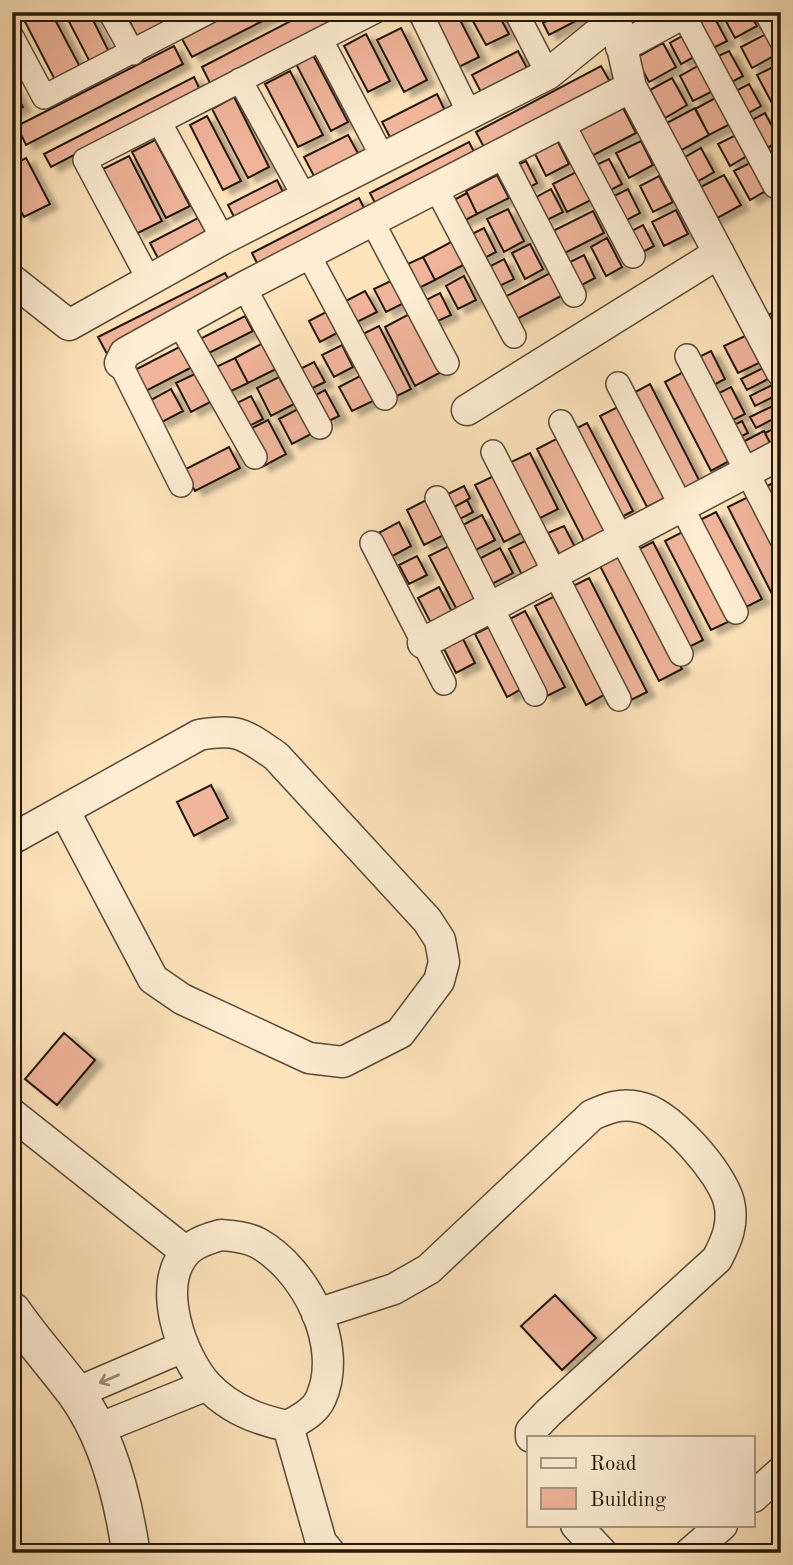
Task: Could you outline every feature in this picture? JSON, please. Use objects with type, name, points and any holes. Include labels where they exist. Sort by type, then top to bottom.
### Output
[{"type":"street","points":[[110,12],[133,53]]},
{"type":"street","points":[[12,37],[44,97],[208,12]]},
{"type":"street","points":[[149,280],[85,160],[374,12]]},
{"type":"street","points":[[420,12],[470,115]]},
{"type":"street","points":[[516,12],[548,74]]},
{"type":"street","points":[[766,12],[781,40]]},
{"type":"street","points":[[12,280],[69,325],[223,239],[548,74],[618,26],[684,13],[775,186]]},
{"type":"street","points":[[618,26],[631,87],[778,357]]},
{"type":"street","points":[[321,40],[382,156]]},
{"type":"street","points":[[240,80],[305,198]]},
{"type":"street","points":[[181,485],[120,363],[125,353],[244,287],[631,87]]},
{"type":"street","points":[[160,122],[223,239]]},
{"type":"street","points":[[562,122],[633,256]]},
{"type":"street","points":[[502,154],[574,295]]},
{"type":"street","points":[[436,188],[514,336]]},
{"type":"street","points":[[372,221],[447,363]]},
{"type":"street","points":[[467,410],[719,253]]},
{"type":"street","points":[[308,254],[385,398]]},
{"type":"street","points":[[244,287],[320,427]]},
{"type":"street","points":[[180,323],[255,457]]},
{"type":"street","points":[[687,356],[781,538]]},
{"type":"street","points":[[618,384],[736,612]]},
{"type":"street","points":[[561,422],[681,654]]},
{"type":"street","points":[[493,452],[619,699]]},
{"type":"street","points":[[423,643],[781,454]]},
{"type":"street","points":[[437,498],[535,694]]},
{"type":"street","points":[[372,543],[444,683]]},
{"type":"street","points":[[12,839],[65,812],[199,735],[227,730],[248,737],[276,756],[427,920],[440,940],[444,962],[439,981],[400,1034],[343,1062],[309,1058],[182,999],[153,979],[65,812]]},
{"type":"street","points":[[317,1314],[394,1289],[429,1269],[592,1115],[614,1105],[641,1107],[668,1121],[722,1180],[730,1204],[729,1234],[717,1259],[548,1413],[531,1431],[531,1436]]},
{"type":"street","points":[[12,1114],[187,1252]]},
{"type":"street","points":[[221,1235],[255,1241],[270,1251],[297,1280],[317,1314],[325,1335],[327,1356],[320,1400],[307,1415],[288,1426],[260,1420],[241,1412],[207,1385],[183,1347],[175,1323],[175,1277],[187,1252],[205,1240],[221,1235]]},
{"type":"street","points":[[12,1311],[26,1343],[76,1393],[98,1429],[125,1513],[131,1553]]},
{"type":"street","points":[[76,1393],[183,1347]]},
{"type":"street","points":[[98,1429],[207,1385]]},
{"type":"street","points":[[288,1426],[321,1542],[330,1553]]},
{"type":"street","points":[[754,1496],[781,1472]]},
{"type":"street","points":[[577,1526],[602,1553]]},
{"type":"street","points":[[690,1553],[721,1526]]},
{"type":"building","points":[[20,12],[51,12],[80,67],[55,80]]},
{"type":"building","points":[[64,12],[89,12],[110,54],[91,64]]},
{"type":"building","points":[[125,12],[158,12],[164,25],[138,38]]},
{"type":"building","points":[[158,12],[188,12],[165,25]]},
{"type":"building","points":[[233,12],[280,12],[192,57],[182,39]]},
{"type":"building","points":[[308,12],[353,12],[212,87],[202,67]]},
{"type":"building","points":[[430,12],[456,12],[479,57],[459,67]]},
{"type":"building","points":[[468,12],[497,12],[509,34],[486,45]]},
{"type":"building","points":[[563,12],[593,12],[549,35],[543,23]]},
{"type":"building","points":[[749,12],[757,26],[735,38],[722,14]]},
{"type":"building","points":[[712,13],[727,41],[709,50],[693,23]]},
{"type":"building","points":[[401,28],[427,80],[404,92],[377,40]]},
{"type":"building","points":[[366,34],[390,81],[368,92],[344,46]]},
{"type":"building","points":[[686,34],[697,55],[681,64],[670,43]]},
{"type":"building","points":[[766,34],[777,54],[752,68],[741,47]]},
{"type":"building","points":[[663,43],[676,67],[649,82],[636,58]]},
{"type":"building","points":[[174,46],[183,64],[26,145],[17,126]]},
{"type":"building","points":[[518,51],[528,70],[482,94],[472,75]]},
{"type":"building","points":[[729,51],[743,76],[728,84],[714,58]]},
{"type":"building","points":[[313,55],[348,122],[331,131],[296,64]]},
{"type":"building","points":[[705,62],[719,88],[693,101],[680,76]]},
{"type":"building","points":[[777,65],[781,71],[781,100],[773,105],[757,75]]},
{"type":"building","points":[[601,66],[614,89],[488,155],[476,132]]},
{"type":"building","points":[[290,71],[323,135],[298,147],[265,84]]},
{"type":"building","points":[[194,77],[200,90],[51,167],[44,154]]},
{"type":"building","points":[[672,78],[687,105],[665,118],[650,90]]},
{"type":"building","points":[[749,84],[761,106],[743,116],[730,94]]},
{"type":"building","points":[[12,86],[23,107],[12,113]]},
{"type":"building","points":[[437,94],[446,113],[392,141],[382,122]]},
{"type":"building","points":[[719,96],[734,122],[709,135],[695,109]]},
{"type":"building","points":[[234,97],[269,167],[248,178],[212,109]]},
{"type":"building","points":[[623,108],[636,133],[582,161],[569,136]]},
{"type":"building","points":[[695,108],[709,135],[680,151],[665,124]]},
{"type":"building","points":[[765,113],[780,141],[763,150],[748,122]]},
{"type":"building","points":[[207,116],[241,181],[223,190],[190,125]]},
{"type":"building","points":[[738,134],[750,154],[730,166],[718,144]]},
{"type":"building","points":[[348,135],[360,157],[316,180],[304,157]]},
{"type":"building","points":[[556,138],[569,164],[546,176],[533,150]]},
{"type":"building","points":[[155,140],[190,206],[166,218],[132,152]]},
{"type":"building","points":[[641,141],[653,165],[629,178],[616,153]]},
{"type":"building","points":[[781,141],[781,182],[763,150]]},
{"type":"building","points":[[469,142],[480,164],[381,215],[370,193]]},
{"type":"building","points":[[701,148],[714,172],[693,184],[680,160]]},
{"type":"building","points":[[129,156],[162,221],[136,234],[103,169]]},
{"type":"building","points":[[26,158],[50,204],[24,217],[12,195],[12,165]]},
{"type":"building","points":[[609,159],[622,184],[605,193],[592,167]]},
{"type":"building","points":[[526,161],[537,183],[519,193],[507,170]]},
{"type":"building","points":[[754,161],[769,189],[750,200],[734,171]]},
{"type":"building","points":[[576,172],[591,200],[567,212],[553,184]]},
{"type":"building","points":[[497,175],[509,198],[477,214],[466,191]]},
{"type":"building","points":[[724,175],[741,205],[712,221],[695,190]]},
{"type":"building","points":[[659,176],[673,202],[653,212],[640,186]]},
{"type":"building","points":[[277,180],[286,198],[237,223],[228,205]]},
{"type":"building","points":[[551,189],[563,212],[545,221],[533,199]]},
{"type":"building","points":[[628,189],[640,213],[619,224],[606,200]]},
{"type":"building","points":[[467,193],[477,214],[450,228],[439,208]]},
{"type":"building","points":[[359,198],[370,220],[263,275],[252,253]]},
{"type":"building","points":[[508,209],[524,241],[504,252],[487,219]]},
{"type":"building","points":[[676,210],[688,234],[664,246],[652,222]]},
{"type":"building","points":[[593,211],[604,233],[561,255],[549,233]]},
{"type":"building","points":[[198,218],[210,239],[161,264],[150,243]]},
{"type":"building","points":[[643,225],[654,246],[639,254],[628,233]]},
{"type":"building","points":[[484,228],[496,252],[477,262],[464,238]]},
{"type":"building","points":[[607,238],[622,267],[606,276],[591,247]]},
{"type":"building","points":[[453,241],[465,264],[435,280],[423,257]]},
{"type":"building","points":[[530,244],[543,269],[525,279],[512,253]]},
{"type":"building","points":[[584,255],[595,278],[576,288],[564,265]]},
{"type":"building","points":[[423,257],[435,280],[411,292],[399,268]]},
{"type":"building","points":[[504,259],[514,279],[493,289],[483,270]]},
{"type":"building","points":[[552,272],[563,295],[513,321],[501,299]]},
{"type":"building","points":[[225,273],[234,289],[107,354],[98,337]]},
{"type":"building","points":[[464,276],[476,300],[458,309],[446,286]]},
{"type":"building","points":[[397,278],[408,301],[386,312],[374,289]]},
{"type":"building","points":[[365,291],[377,312],[353,324],[342,303]]},
{"type":"building","points":[[440,293],[451,315],[431,324],[420,303]]},
{"type":"building","points":[[781,309],[781,339],[768,315]]},
{"type":"building","points":[[326,312],[337,333],[320,342],[309,321]]},
{"type":"building","points":[[413,312],[443,371],[415,386],[385,327]]},
{"type":"building","points":[[245,316],[253,331],[205,355],[198,340]]},
{"type":"building","points":[[379,326],[411,389],[391,399],[359,336]]},
{"type":"building","points":[[747,335],[761,362],[738,373],[724,346]]},
{"type":"building","points":[[187,343],[198,364],[142,393],[131,372]]},
{"type":"building","points":[[263,343],[276,369],[248,383],[235,358]]},
{"type":"building","points":[[342,345],[353,367],[334,377],[322,355]]},
{"type":"building","points":[[711,351],[725,379],[708,388],[693,360]]},
{"type":"building","points":[[235,358],[248,383],[227,393],[214,368]]},
{"type":"building","points":[[314,362],[325,382],[302,393],[292,373]]},
{"type":"building","points":[[763,368],[768,379],[747,390],[741,379]]},
{"type":"building","points":[[201,371],[216,399],[191,412],[176,383]]},
{"type":"building","points":[[685,371],[731,460],[711,471],[665,382]]},
{"type":"building","points":[[362,375],[375,400],[352,411],[339,387]]},
{"type":"building","points":[[279,377],[294,404],[271,416],[257,388]]},
{"type":"building","points":[[776,383],[781,393],[755,406],[750,396]]},
{"type":"building","points":[[650,384],[699,480],[676,493],[626,397]]},
{"type":"building","points":[[731,387],[745,414],[729,422],[715,395]]},
{"type":"building","points":[[171,389],[183,411],[160,423],[149,401]]},
{"type":"building","points":[[325,390],[339,416],[327,422],[314,396]]},
{"type":"building","points":[[251,396],[263,419],[241,430],[229,407]]},
{"type":"building","points":[[781,402],[781,415],[756,428],[750,417]]},
{"type":"building","points":[[620,406],[667,497],[647,507],[600,416]]},
{"type":"building","points":[[300,408],[313,433],[292,444],[279,419]]},
{"type":"building","points":[[268,420],[286,454],[262,467],[244,432]]},
{"type":"building","points":[[742,421],[748,433],[734,440],[728,428]]},
{"type":"building","points":[[587,423],[633,511],[614,521],[569,432]]},
{"type":"building","points":[[781,425],[781,443],[772,447],[765,433]]},
{"type":"building","points":[[764,431],[772,447],[748,460],[739,444]]},
{"type":"building","points":[[562,436],[610,530],[585,543],[537,449]]},
{"type":"building","points":[[229,447],[240,468],[195,491],[184,470]]},
{"type":"building","points":[[530,453],[558,509],[534,521],[505,465]]},
{"type":"building","points":[[500,473],[529,529],[504,542],[475,485]]},
{"type":"building","points":[[781,479],[781,532],[759,490]]},
{"type":"building","points":[[464,486],[470,498],[454,507],[448,494]]},
{"type":"building","points":[[750,496],[781,555],[781,597],[775,600],[728,507]]},
{"type":"building","points":[[430,498],[448,533],[424,545],[407,510]]},
{"type":"building","points":[[467,500],[473,512],[460,519],[454,507]]},
{"type":"building","points":[[716,512],[762,599],[742,609],[696,522]]},
{"type":"building","points":[[482,515],[495,540],[472,552],[459,527]]},
{"type":"building","points":[[399,522],[411,546],[385,560],[373,536]]},
{"type":"building","points":[[564,526],[576,549],[561,557],[548,533]]},
{"type":"building","points":[[688,529],[734,619],[711,630],[665,541]]},
{"type":"building","points":[[533,537],[549,569],[525,581],[509,549]]},
{"type":"building","points":[[653,542],[703,640],[681,651],[631,553]]},
{"type":"building","points":[[453,544],[480,598],[457,610],[429,556]]},
{"type":"building","points":[[500,548],[513,573],[488,586],[475,561]]},
{"type":"building","points":[[623,553],[682,669],[659,681],[599,564]]},
{"type":"building","points":[[417,556],[427,575],[409,584],[399,565]]},
{"type":"building","points":[[589,578],[647,692],[627,702],[569,588]]},
{"type":"building","points":[[439,587],[453,614],[432,625],[418,598]]},
{"type":"building","points":[[557,595],[607,693],[586,705],[535,606]]},
{"type":"building","points":[[525,611],[565,687],[545,697],[506,621]]},
{"type":"building","points":[[491,626],[523,688],[507,697],[475,634]]},
{"type":"building","points":[[461,635],[475,663],[456,673],[442,645]]},
{"type":"building","points":[[211,785],[228,818],[194,836],[177,802]]},
{"type":"building","points":[[64,1033],[95,1060],[57,1105],[25,1079]]},
{"type":"building","points":[[555,1295],[596,1338],[562,1370],[521,1326]]}]
